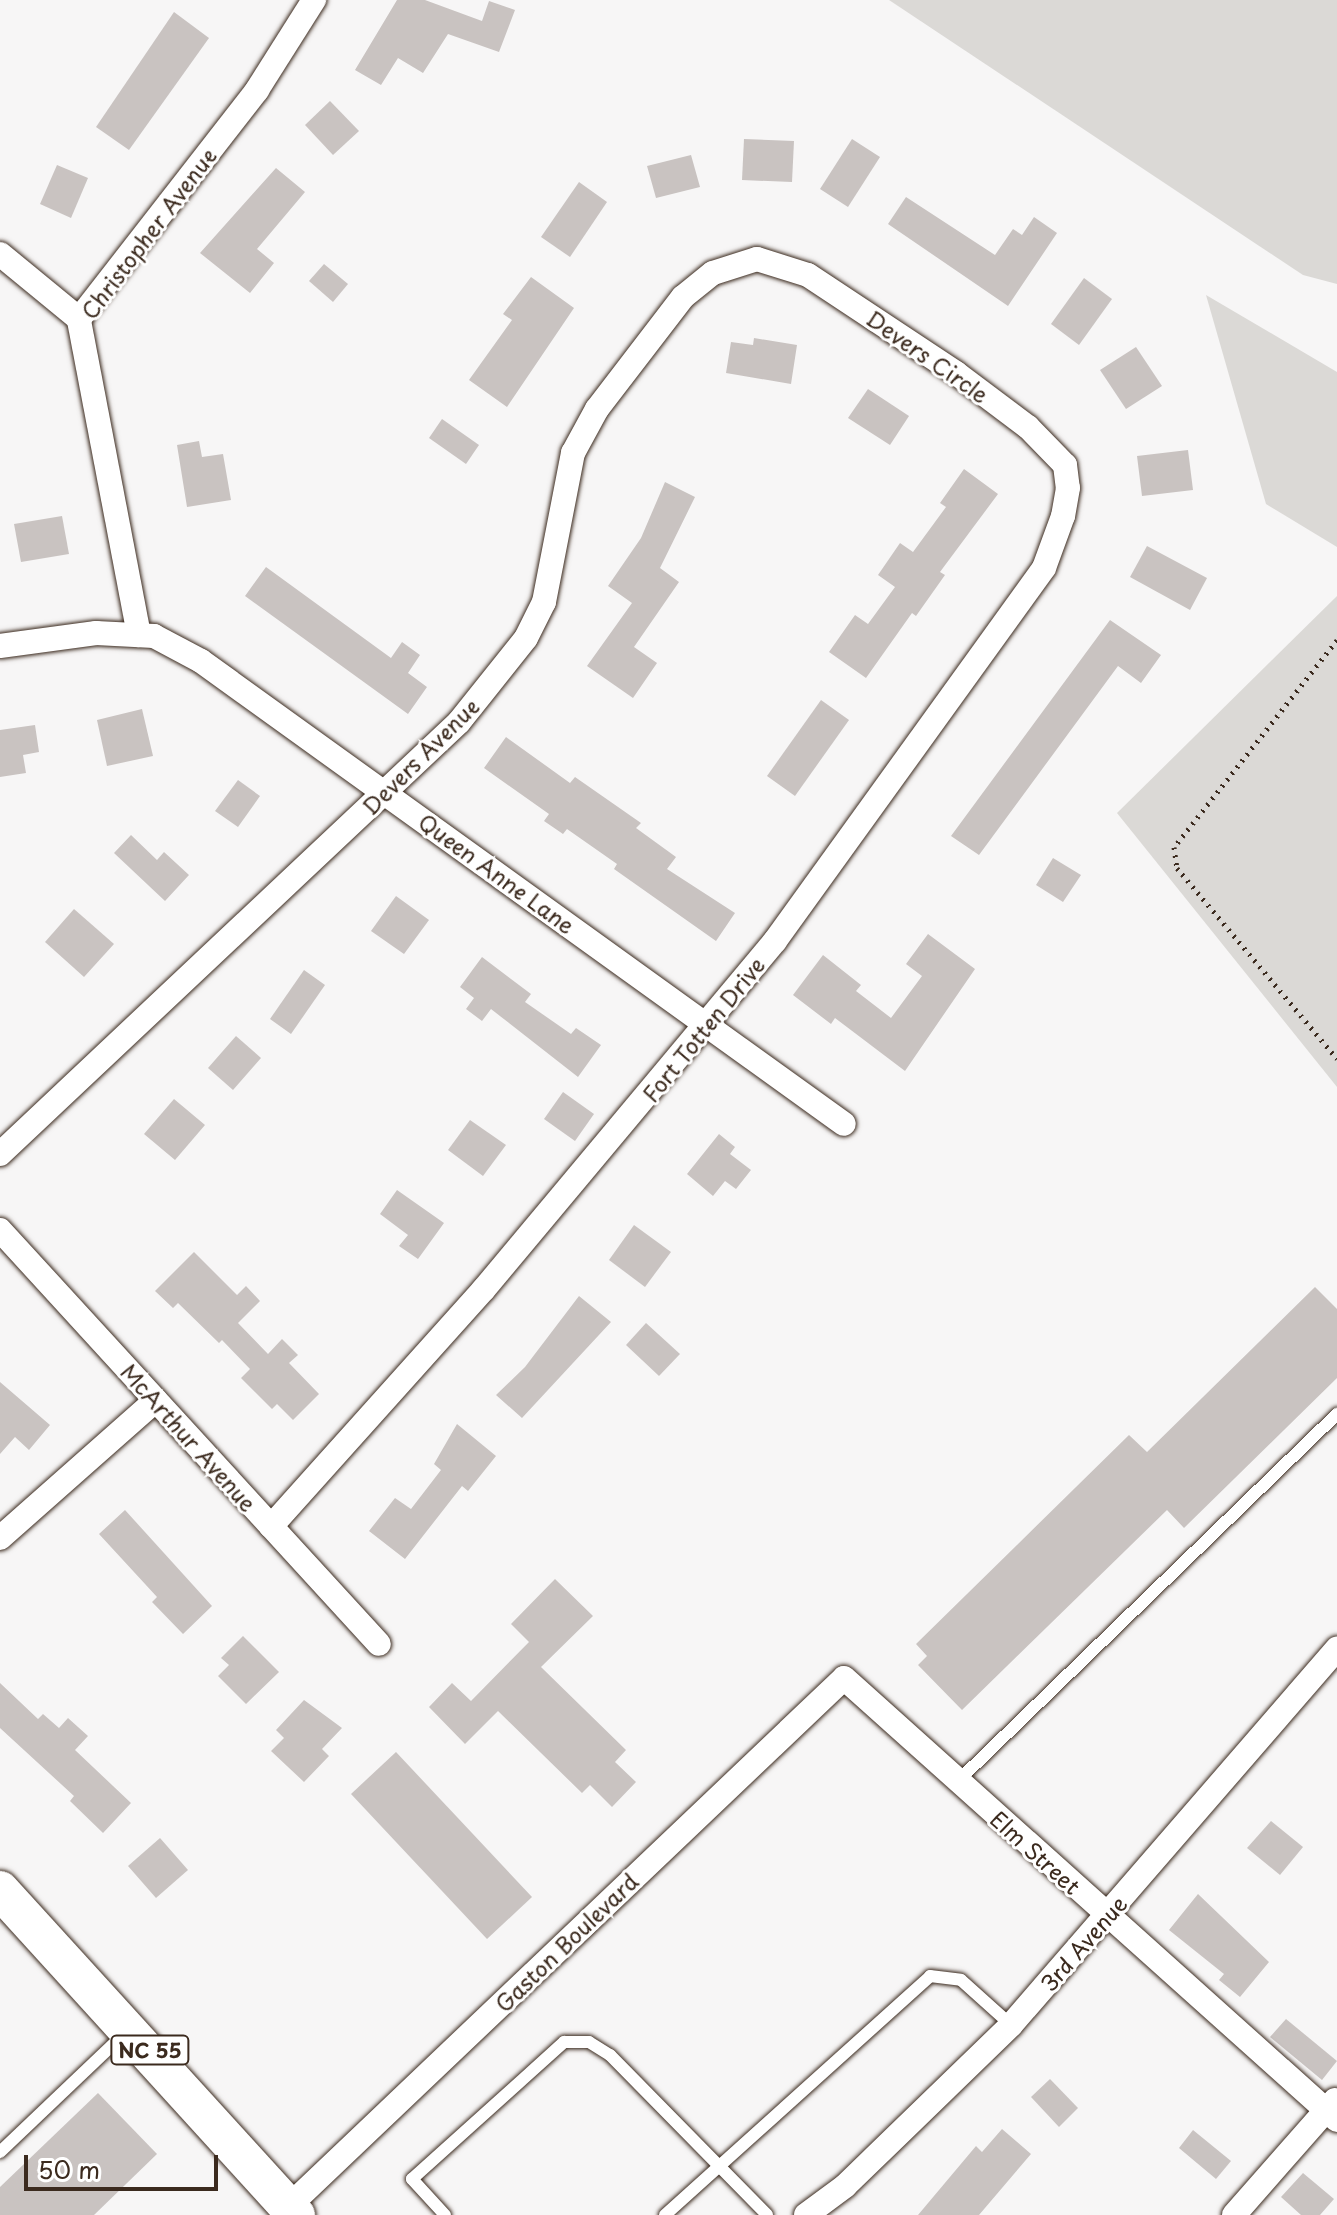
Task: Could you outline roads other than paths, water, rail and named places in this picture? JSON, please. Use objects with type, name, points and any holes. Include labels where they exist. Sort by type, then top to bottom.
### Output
[{"type":"main road","name":"NC 55","points":[[4,1901],[131,2028],[292,2211]]},
{"type":"street","name":"Christopher Avenue","points":[[139,635],[79,319],[257,90],[314,0]]},
{"type":"street","points":[[0,254],[79,319]]},
{"type":"street","name":"Devers Circle","points":[[757,259],[808,275],[956,373],[1053,452],[1065,465],[1068,488]]},
{"type":"street","name":"Devers Avenue","points":[[0,1154],[459,722],[526,638],[544,602],[573,453],[597,409],[683,297],[713,273],[757,259]]},
{"type":"street","name":"Fort Totten Drive","points":[[271,1526],[484,1289],[707,1028],[1036,579],[1063,516],[1068,488]]},
{"type":"street","name":"Queen Anne Lane","points":[[0,646],[96,633],[154,636],[201,661],[844,1124]]},
{"type":"street","name":"McArthur Avenue","points":[[0,1230],[379,1644]]},
{"type":"street","points":[[0,1538],[156,1400]]},
{"type":"street","name":"3rd Avenue","points":[[806,2215],[845,2186],[1011,2025],[1337,1648]]},
{"type":"street","name":"Elm Street","points":[[844,1678],[1106,1916],[1333,2109]]},
{"type":"street","name":"Gaston Boulevard","points":[[292,2211],[844,1678]]},
{"type":"street","points":[[1234,2215],[1333,2109]]},
{"type":"lane","points":[[958,1781],[1337,1414]]},
{"type":"lane","points":[[665,2215],[930,1976],[961,1980],[1011,2025]]},
{"type":"lane","points":[[0,2152],[131,2028]]},
{"type":"lane","points":[[445,2215],[412,2179],[564,2042],[589,2042],[610,2055],[767,2215]]}]
